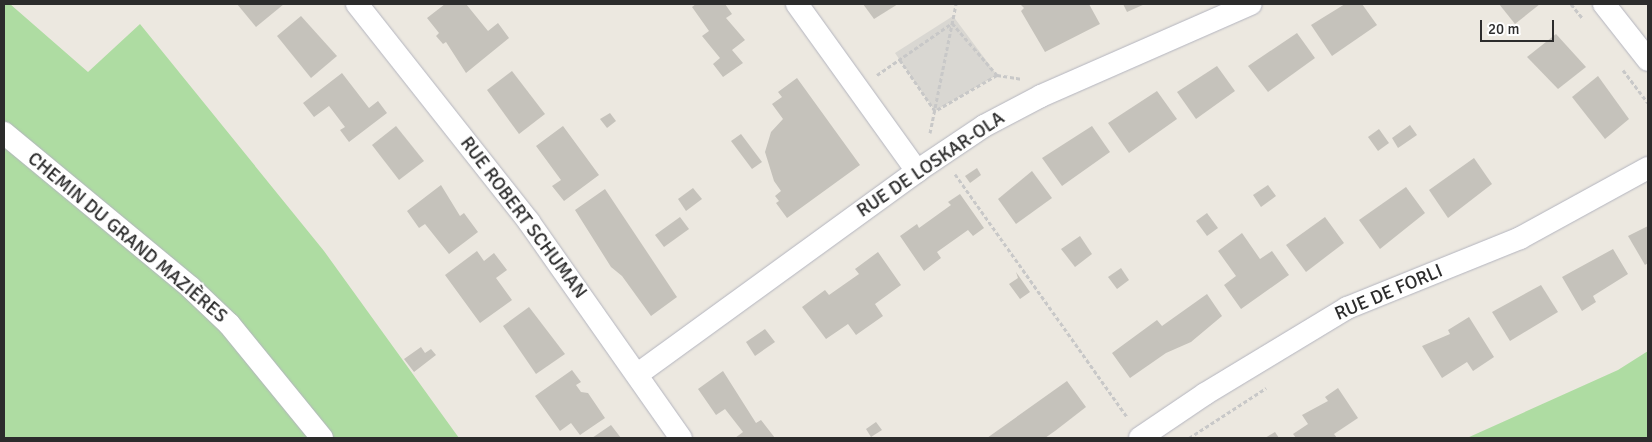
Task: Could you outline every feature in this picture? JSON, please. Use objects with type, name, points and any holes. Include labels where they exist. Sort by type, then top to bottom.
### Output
[{"type":"street","name":"RUE ROBERT SCHUMAN","points":[[358,4],[528,222],[638,374],[681,438]]},
{"type":"street","points":[[797,4],[917,171]]},
{"type":"street","name":"RUE DE LOSKAR-OLA","points":[[638,374],[917,171],[1011,111],[1251,4]]},
{"type":"street","points":[[1604,4],[1648,60]]},
{"type":"street","name":"CHEMIN DU GRAND MAZIÈRES","points":[[4,133],[190,287],[229,324],[322,438]]},
{"type":"street","name":"RUE DE FORLI","points":[[1141,438],[1205,394],[1347,308],[1520,238],[1648,168]]},
{"type":"path","points":[[956,4],[929,136],[1141,438]]},
{"type":"path","points":[[870,80],[952,23]]},
{"type":"path","points":[[935,111],[997,75],[952,23]]},
{"type":"path","points":[[900,60],[935,111]]},
{"type":"path","points":[[1189,438],[1272,384]]},
{"type":"green space","points":[[4,4],[10,4],[88,72],[140,24],[324,251],[459,438],[4,438]]},
{"type":"green space","points":[[1648,351],[1648,438],[1467,438],[1618,370]]},
{"type":"shaded area","points":[[953,16],[997,75],[935,111],[895,53]]},
{"type":"building","points":[[237,4],[284,4],[256,27]]},
{"type":"building","points":[[445,4],[466,4],[488,31],[498,23],[509,38],[466,73],[446,42],[443,44],[436,36],[439,33],[427,18]]},
{"type":"building","points":[[696,4],[725,4],[732,14],[726,18],[745,40],[732,50],[743,63],[723,77],[713,64],[720,58],[702,36],[709,31],[692,7]]},
{"type":"building","points":[[863,4],[898,4],[874,19]]},
{"type":"building","points":[[1020,4],[1089,4],[1100,24],[1045,52],[1021,11],[1024,8]]},
{"type":"building","points":[[1123,4],[1145,4],[1127,12]]},
{"type":"building","points":[[1345,4],[1362,4],[1377,25],[1332,56],[1311,25]]},
{"type":"building","points":[[1499,4],[1540,4],[1515,24]]},
{"type":"building","points":[[301,16],[337,56],[311,78],[277,36]]},
{"type":"building","points":[[1297,33],[1315,58],[1268,92],[1248,66]]},
{"type":"building","points":[[1556,34],[1586,67],[1558,89],[1527,57]]},
{"type":"building","points":[[1217,66],[1235,91],[1196,119],[1177,92]]},
{"type":"building","points":[[512,71],[545,114],[519,134],[487,90]]},
{"type":"building","points":[[342,73],[369,108],[378,101],[387,113],[349,142],[340,130],[345,127],[329,106],[314,117],[303,103]]},
{"type":"building","points":[[1598,76],[1629,119],[1605,139],[1572,97]]},
{"type":"building","points":[[797,78],[860,165],[787,218],[776,203],[779,201],[775,196],[781,191],[774,181],[765,152],[771,132],[783,119],[772,104],[782,97],[778,92]]},
{"type":"building","points":[[1157,91],[1177,119],[1129,153],[1108,123]]},
{"type":"building","points":[[610,113],[616,121],[607,128],[600,119]]},
{"type":"building","points":[[1410,125],[1417,135],[1398,148],[1392,138]]},
{"type":"building","points":[[396,126],[424,161],[399,180],[372,145]]},
{"type":"building","points":[[563,126],[599,175],[564,201],[552,186],[561,180],[536,146]]},
{"type":"building","points":[[1092,126],[1110,152],[1062,186],[1042,158]]},
{"type":"building","points":[[1379,129],[1389,143],[1378,151],[1368,137]]},
{"type":"building","points":[[741,134],[762,162],[752,169],[731,141]]},
{"type":"building","points":[[1474,158],[1492,184],[1448,218],[1429,190]]},
{"type":"building","points":[[977,168],[981,175],[970,183],[965,176]]},
{"type":"building","points":[[1032,171],[1052,198],[1016,224],[998,199]]},
{"type":"building","points":[[441,185],[460,216],[464,213],[478,232],[449,254],[425,224],[419,228],[407,211]]},
{"type":"building","points":[[1268,185],[1276,196],[1261,207],[1253,195]]},
{"type":"building","points":[[1406,187],[1425,213],[1380,249],[1359,220]]},
{"type":"building","points":[[693,188],[702,199],[686,211],[678,199]]},
{"type":"building","points":[[605,189],[677,297],[651,316],[622,276],[611,267],[575,210]]},
{"type":"building","points":[[960,194],[984,228],[973,236],[968,230],[937,252],[941,258],[924,271],[900,236],[917,224],[919,228],[951,205],[948,202]]},
{"type":"building","points":[[1207,213],[1218,228],[1207,236],[1196,221]]},
{"type":"building","points":[[680,217],[689,229],[664,247],[655,235]]},
{"type":"building","points":[[1325,217],[1344,243],[1306,272],[1286,245]]},
{"type":"building","points":[[1648,226],[1648,263],[1645,265],[1628,236]]},
{"type":"building","points":[[1242,233],[1260,259],[1272,251],[1289,275],[1241,309],[1224,285],[1236,276],[1218,251]]},
{"type":"building","points":[[1080,236],[1092,254],[1075,267],[1061,249]]},
{"type":"building","points":[[1613,249],[1628,274],[1593,296],[1596,302],[1582,311],[1562,277]]},
{"type":"building","points":[[477,251],[484,261],[494,253],[507,270],[496,278],[512,300],[480,323],[445,275]]},
{"type":"building","points":[[878,252],[901,285],[875,304],[883,316],[856,335],[848,324],[826,339],[802,307],[825,290],[829,295],[859,274],[855,269]]},
{"type":"building","points":[[1121,268],[1129,280],[1117,289],[1108,277]]},
{"type":"building","points":[[1016,272],[1030,292],[1020,299],[1009,284],[1018,278]]},
{"type":"building","points":[[1541,285],[1558,312],[1510,341],[1492,312]]},
{"type":"building","points":[[1207,294],[1222,316],[1191,342],[1166,353],[1130,378],[1112,353],[1157,320],[1162,326]]},
{"type":"building","points":[[529,307],[565,354],[536,374],[503,326]]},
{"type":"building","points":[[1469,317],[1494,357],[1473,371],[1467,362],[1442,378],[1422,346],[1450,334],[1448,330]]},
{"type":"building","points":[[765,329],[775,342],[755,356],[746,342]]},
{"type":"building","points":[[421,347],[425,353],[431,349],[436,355],[414,372],[404,359]]},
{"type":"building","points":[[572,370],[581,382],[576,385],[581,392],[588,393],[605,418],[580,435],[571,423],[560,431],[535,396]]},
{"type":"building","points":[[723,371],[756,423],[761,420],[775,438],[735,438],[743,432],[725,409],[716,415],[698,389]]},
{"type":"building","points":[[1067,381],[1086,407],[1055,431],[1045,438],[987,438]]},
{"type":"building","points":[[1338,388],[1358,418],[1334,434],[1337,438],[1296,438],[1293,434],[1308,424],[1302,415],[1328,401],[1325,397]]},
{"type":"building","points":[[876,422],[882,430],[871,437],[866,429]]},
{"type":"building","points":[[611,425],[621,438],[592,438]]},
{"type":"building","points":[[1275,432],[1279,438],[1265,438]]}]
